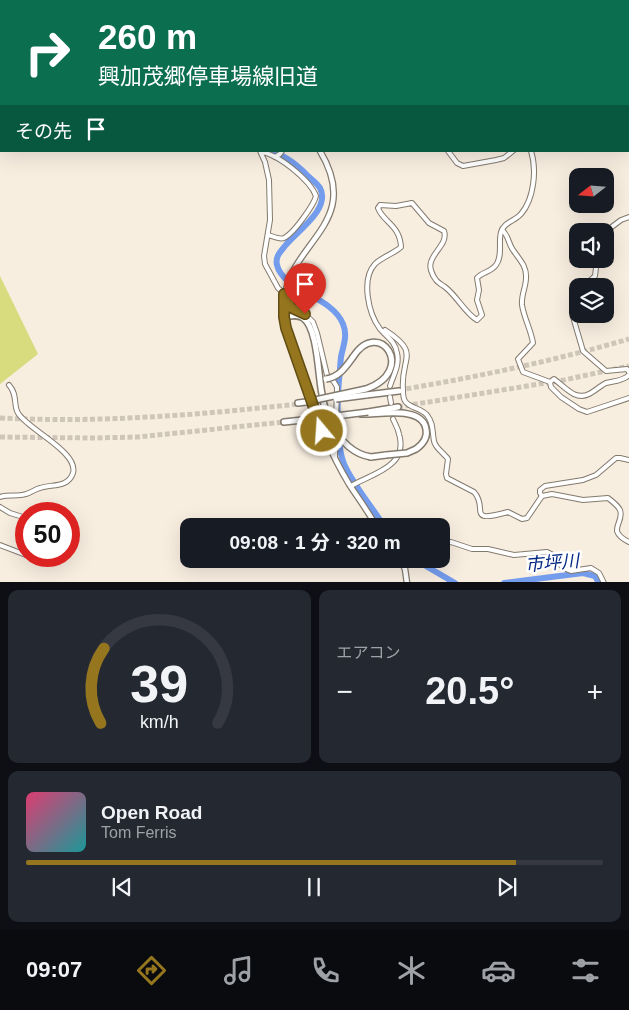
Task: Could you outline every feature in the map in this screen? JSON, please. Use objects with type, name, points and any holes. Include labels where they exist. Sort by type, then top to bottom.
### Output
[{"type":"highway","points":[[284,317],[299,316],[308,322],[314,342],[322,399],[330,422],[340,438],[351,449],[371,457],[407,453],[416,449],[424,442],[426,433],[425,425],[420,418],[407,414],[350,414],[312,419],[284,422]]},
{"type":"highway","points":[[319,378],[326,379],[340,374],[361,347],[371,342],[382,344],[392,354],[393,364],[388,375],[366,392]]},
{"type":"highway","points":[[298,404],[366,392],[399,390]]},
{"type":"highway","points":[[368,413],[398,407]]},
{"type":"main road","points":[[320,152],[332,177],[335,192],[333,205],[327,220],[290,277],[284,294],[284,317],[320,424],[335,457],[371,518]]},
{"type":"main road","points":[[404,568],[407,582]]},
{"type":"street","points":[[260,152],[275,157],[302,177],[310,185],[316,196],[297,226],[285,237],[282,239],[268,235]]},
{"type":"street","points":[[260,152],[269,178],[270,220],[264,256],[265,264],[278,288],[288,297],[290,307],[305,314],[313,322],[327,375],[336,384],[335,457]]},
{"type":"street","points":[[275,157],[281,152]]},
{"type":"street","points":[[449,152],[457,163],[463,166],[504,158],[512,152]]},
{"type":"street","points":[[390,386],[396,369],[398,355],[392,341],[379,326],[371,309],[366,286],[374,264],[398,249],[401,244],[393,224],[378,208],[380,205],[412,204],[429,223],[444,231],[444,240],[431,260],[432,275],[477,320],[482,315],[477,300],[479,290],[477,278],[480,274],[495,267],[498,262],[502,230],[505,225],[521,214],[529,198],[534,168],[531,152]]},
{"type":"street","points":[[614,225],[621,220],[629,218]]},
{"type":"street","points":[[502,230],[508,237],[512,249],[524,265],[526,272],[526,285],[522,293],[522,305],[533,342],[518,359],[521,369],[526,374],[550,382],[554,379],[572,394],[580,397],[589,394],[604,384],[626,378],[629,373],[626,370],[606,371],[583,351],[575,323]]},
{"type":"street","points":[[379,326],[405,347],[407,360],[402,382],[404,400],[407,404],[421,410],[429,418],[433,429],[434,443],[448,459],[447,478],[478,496],[481,514],[488,517],[508,512],[522,519],[528,518],[542,496],[552,494],[583,500],[608,498],[620,509],[621,514],[616,526],[618,533],[629,542]]},
{"type":"street","points":[[550,382],[551,387],[561,397],[587,412],[629,398]]},
{"type":"street","points":[[0,497],[28,494],[40,488],[65,483],[74,468],[53,441],[18,413],[15,395],[9,385]]},
{"type":"street","points":[[390,397],[390,404]]},
{"type":"street","points":[[352,486],[360,480],[386,469],[397,457],[400,449],[400,438],[393,419]]},
{"type":"street","points":[[542,496],[540,490],[545,486],[583,480],[596,475],[616,458],[629,460]]},
{"type":"street","points":[[0,507],[15,515]]},
{"type":"street","points":[[450,542],[472,549],[488,549],[514,554],[547,552],[553,555],[566,570],[591,568],[599,573],[604,582]]},
{"type":"street","points":[[0,545],[15,551]]},
{"type":"green space","points":[[0,276],[38,354],[0,384]]},
{"type":"waterway","points":[[272,152],[285,157],[320,188],[322,196],[317,212],[281,250],[277,257],[277,265],[281,274],[288,281],[329,307],[337,314],[343,324],[345,337],[341,357],[338,400],[340,448],[349,474],[379,518]]},
{"type":"waterway","points":[[429,568],[453,582]]},
{"type":"waterway","name":"市坪川","points":[[512,582],[583,573],[595,576],[598,582]]},
{"type":"tunnel","points":[[399,390],[515,368],[629,339]]},
{"type":"tunnel","points":[[398,407],[564,380],[629,366]]},
{"type":"tunnel","points":[[0,418],[112,419],[224,412],[298,404]]},
{"type":"tunnel","points":[[0,437],[138,437],[284,422]]},
{"type":"route","points":[[305,314],[290,307],[288,297],[284,294],[286,328],[304,374],[322,431]]}]
